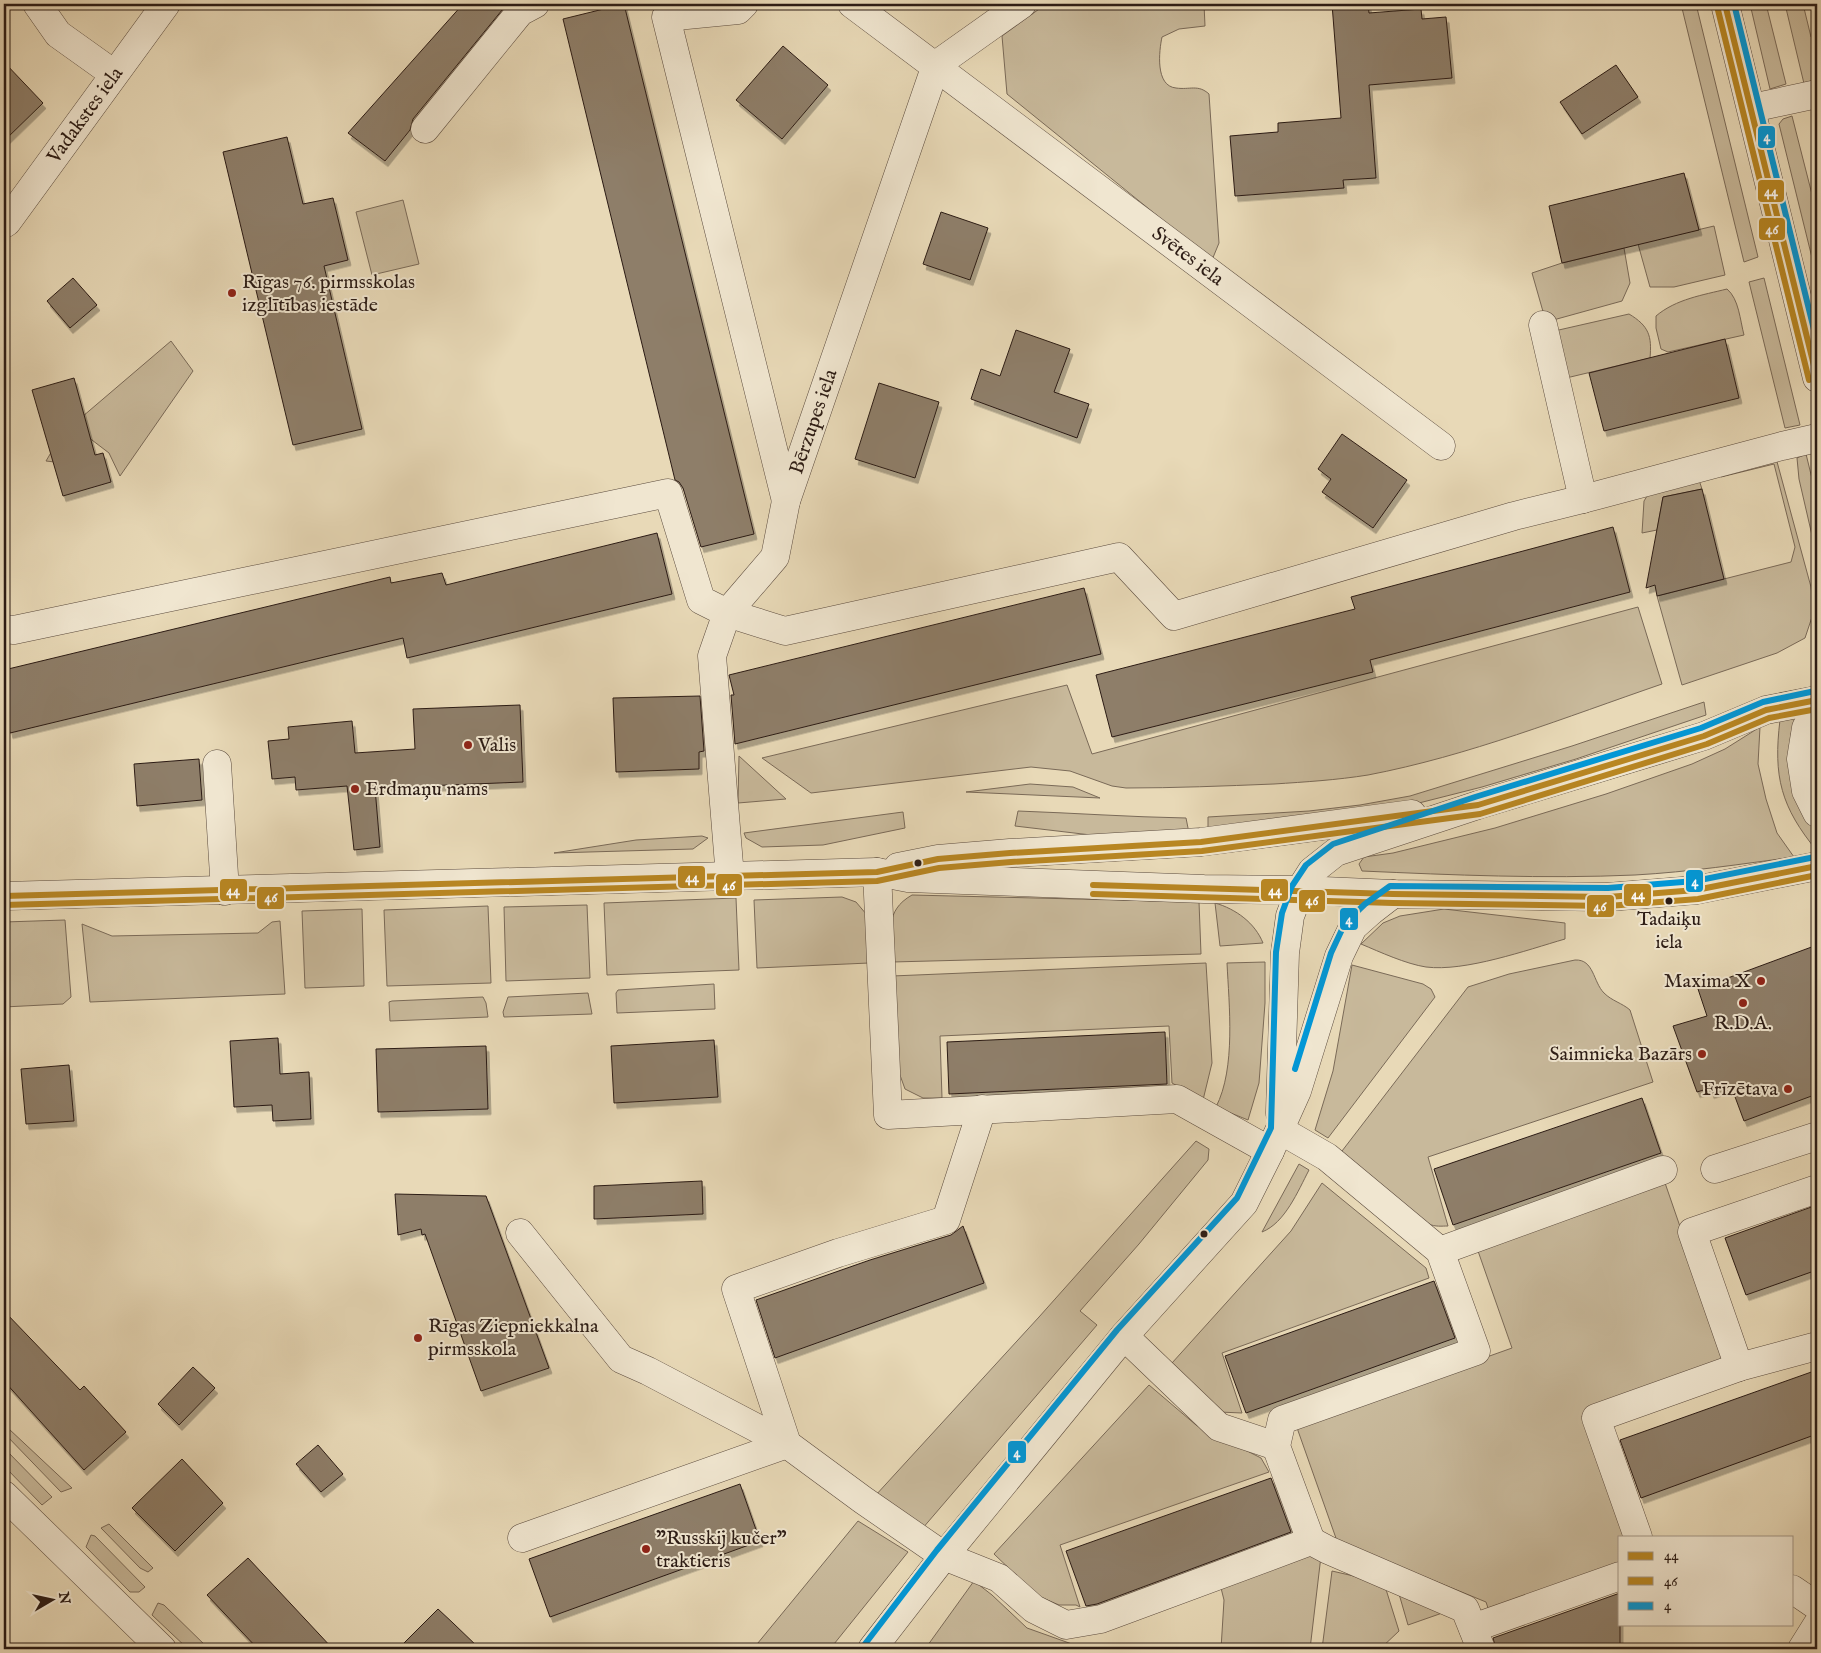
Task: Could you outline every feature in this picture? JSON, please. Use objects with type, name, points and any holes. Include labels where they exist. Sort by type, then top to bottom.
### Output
[{"type":"street","points":[[37,4],[58,34],[114,74]]},
{"type":"street","name":"Vadakstes iela","points":[[4,224],[166,4]]},
{"type":"street","points":[[425,129],[520,12],[535,4]]},
{"type":"street","points":[[744,4],[738,10],[659,10],[786,501]]},
{"type":"street","name":"Svētes iela","points":[[852,4],[1442,446]]},
{"type":"street","points":[[936,66],[1022,4]]},
{"type":"street","points":[[1725,4],[1817,378]]},
{"type":"street","name":"Bērzupes iela","points":[[730,876],[712,656],[727,613],[775,557],[786,501],[936,66]]},
{"type":"street","points":[[1752,108],[1817,94]]},
{"type":"street","points":[[1543,325],[1583,499]]},
{"type":"street","points":[[4,629],[14,630],[668,493],[701,600],[727,613],[785,631],[1119,557],[1174,616],[1514,516],[1817,438]]},
{"type":"street","points":[[1275,1140],[1285,953],[1290,916],[1300,890],[1312,870],[1336,852],[1478,805],[1704,736],[1766,710],[1817,700]]},
{"type":"street","points":[[1817,706],[1806,728],[1801,759],[1806,791],[1817,813]]},
{"type":"street","points":[[217,764],[225,891]]},
{"type":"street","points":[[877,872],[904,865],[992,854],[1201,842],[1478,805]]},
{"type":"street","points":[[4,896],[877,872],[908,878],[1204,889],[1608,897],[1696,890],[1817,866]]},
{"type":"street","points":[[877,872],[888,1115],[1178,1099],[1275,1140],[1327,1157],[1440,1251],[1476,1351],[1282,1420],[1276,1446],[1311,1541],[1465,1609],[1477,1638],[1618,1577]]},
{"type":"street","points":[[872,1649],[944,1556],[1124,1336],[1244,1203],[1297,1091],[1338,956],[1353,927],[1371,910],[1393,894]]},
{"type":"street","points":[[787,1444],[736,1289],[838,1253],[946,1220],[982,1109]]},
{"type":"street","points":[[1715,1169],[1817,1136]]},
{"type":"street","points":[[1440,1251],[1662,1170]]},
{"type":"street","points":[[1739,1367],[1692,1232],[1817,1189]]},
{"type":"street","points":[[520,1233],[621,1359],[648,1371],[787,1444],[944,1556],[999,1578],[1034,1609],[1066,1625],[1101,1619],[1311,1541]]},
{"type":"street","points":[[1124,1336],[1218,1427],[1276,1446]]},
{"type":"street","points":[[1638,1536],[1596,1418],[1739,1367],[1817,1346]]},
{"type":"street","points":[[522,1538],[787,1444]]},
{"type":"street","points":[[4,1495],[162,1649]]},
{"type":"street","points":[[1794,1590],[1817,1606]]},
{"type":"street","points":[[1802,1649],[1817,1625]]},
{"type":"shaded area","points":[[1046,4],[1204,4],[1205,26],[1179,29],[1162,37],[1160,67],[1162,75],[1169,86],[1197,88],[1209,94],[1219,243],[1212,260],[1007,94],[1002,36]]},
{"type":"shaded area","points":[[1681,4],[1696,4],[1758,257],[1744,262]]},
{"type":"shaded area","points":[[1750,4],[1766,4],[1786,84],[1770,89]]},
{"type":"shaded area","points":[[1785,4],[1803,4],[1811,37],[1817,36],[1817,89],[1806,92]]},
{"type":"shaded area","points":[[1792,116],[1817,214],[1817,278],[1779,124],[1783,119]]},
{"type":"shaded area","points":[[403,200],[419,264],[372,275],[356,212]]},
{"type":"shaded area","points":[[1714,226],[1725,275],[1674,287],[1650,287],[1638,244]]},
{"type":"shaded area","points":[[1624,248],[1630,283],[1622,301],[1546,322],[1532,273],[1562,263]]},
{"type":"shaded area","points":[[1764,278],[1800,425],[1785,428],[1749,282]]},
{"type":"shaded area","points":[[1727,289],[1737,304],[1744,335],[1668,352],[1661,349],[1656,328],[1656,316],[1672,305]]},
{"type":"shaded area","points":[[1629,314],[1636,318],[1648,332],[1650,338],[1650,358],[1562,379],[1550,332]]},
{"type":"shaded area","points":[[171,341],[193,371],[120,476],[109,453],[88,437],[63,463],[46,461],[62,434]]},
{"type":"shaded area","points":[[1806,454],[1817,499],[1817,557],[1799,479],[1797,458]]},
{"type":"shaded area","points":[[1776,458],[1811,587],[1814,611],[1805,638],[1777,653],[1682,685],[1657,596],[1791,562],[1795,547],[1774,464],[1721,477],[1721,473]]},
{"type":"shaded area","points":[[1699,480],[1702,489],[1663,497],[1657,530],[1642,533],[1644,501],[1649,493]]},
{"type":"shaded area","points":[[1638,607],[1662,684],[1480,747],[1368,775],[1333,780],[1274,784],[1126,788],[1112,786],[1070,771],[1031,767],[811,793],[762,758],[1067,685],[1092,754]]},
{"type":"shaded area","points":[[1704,702],[1706,715],[1576,759],[1482,787],[1411,805],[1208,828],[1208,817],[1309,811],[1360,805],[1410,796],[1572,746]]},
{"type":"shaded area","points":[[1795,717],[1791,735],[1804,815],[1817,832],[1817,851],[1795,820],[1782,790],[1779,775],[1778,740],[1780,720]]},
{"type":"shaded area","points":[[1760,727],[1758,764],[1766,799],[1777,833],[1794,857],[1675,872],[1567,877],[1362,871],[1359,864],[1364,857],[1393,853],[1495,828],[1606,794],[1692,764],[1725,749]]},
{"type":"shaded area","points":[[739,756],[786,799],[738,803]]},
{"type":"shaded area","points":[[1030,784],[1073,787],[1100,798],[966,792]]},
{"type":"shaded area","points":[[1018,811],[1186,818],[1189,833],[1091,835],[1015,826]]},
{"type":"shaded area","points":[[903,812],[905,828],[823,845],[762,847],[746,838],[744,833]]},
{"type":"shaded area","points":[[702,836],[708,838],[693,849],[554,853],[636,840]]},
{"type":"shaded area","points":[[912,895],[1199,902],[1201,954],[892,962],[891,924],[893,916],[903,901]]},
{"type":"shaded area","points":[[842,897],[856,902],[867,915],[869,963],[757,968],[754,900]]},
{"type":"shaded area","points":[[736,898],[739,970],[607,975],[604,903]]},
{"type":"shaded area","points":[[1215,903],[1237,913],[1250,923],[1263,943],[1220,946]]},
{"type":"shaded area","points":[[587,905],[590,978],[506,981],[504,907]]},
{"type":"shaded area","points":[[488,906],[491,983],[387,986],[384,910]]},
{"type":"shaded area","points":[[362,909],[364,986],[305,988],[302,911]]},
{"type":"shaded area","points":[[1444,909],[1565,923],[1565,939],[1496,959],[1442,968],[1410,963],[1361,944],[1383,923],[1400,916]]},
{"type":"shaded area","points":[[65,920],[71,997],[63,1004],[4,1007],[4,922]]},
{"type":"shaded area","points":[[280,921],[285,994],[90,1002],[82,924],[112,936],[258,933],[272,922]]},
{"type":"shaded area","points":[[1575,960],[1586,963],[1604,993],[1630,1010],[1653,1082],[1428,1157],[1448,1226],[1431,1225],[1394,1203],[1359,1171],[1342,1151],[1468,987],[1509,974]]},
{"type":"shaded area","points":[[1265,962],[1265,1003],[1259,1083],[1248,1120],[1216,1107],[1222,1091],[1229,1055],[1230,1017],[1227,963]]},
{"type":"shaded area","points":[[1206,963],[1212,1063],[1203,1100],[1172,1083],[1169,1026],[940,1036],[942,1098],[923,1098],[905,1089],[896,1064],[892,976]]},
{"type":"shaded area","points":[[1352,965],[1423,984],[1431,989],[1435,997],[1328,1138],[1315,1130],[1333,1071]]},
{"type":"shaded area","points":[[714,984],[715,1009],[617,1013],[616,993],[618,990]]},
{"type":"shaded area","points":[[588,993],[592,1014],[504,1017],[503,1012],[508,997]]},
{"type":"shaded area","points":[[483,997],[488,1017],[390,1021],[389,1002],[392,1001]]},
{"type":"shaded area","points":[[1196,1141],[1209,1149],[1208,1160],[1139,1244],[1080,1311],[1097,1325],[922,1529],[875,1496],[1039,1317]]},
{"type":"shaded area","points":[[1299,1164],[1309,1170],[1290,1206],[1278,1221],[1262,1232]]},
{"type":"shaded area","points":[[1664,1180],[1726,1360],[1582,1416],[1624,1536],[1618,1536],[1618,1569],[1491,1617],[1486,1602],[1337,1541],[1296,1425],[1512,1348],[1478,1251]]},
{"type":"shaded area","points":[[1322,1183],[1426,1268],[1429,1278],[1222,1353],[1242,1413],[1219,1412],[1172,1363],[1291,1231]]},
{"type":"shaded area","points":[[1149,1385],[1196,1425],[1261,1458],[1269,1472],[1060,1545],[1080,1607],[1076,1605],[1059,1605],[1038,1596],[994,1554]]},
{"type":"shaded area","points":[[4,1424],[72,1488],[61,1492],[4,1433]]},
{"type":"shaded area","points":[[4,1448],[52,1497],[42,1505],[4,1466]]},
{"type":"shaded area","points":[[858,1521],[908,1552],[830,1649],[753,1649]]},
{"type":"shaded area","points":[[109,1524],[153,1568],[148,1572],[140,1568],[101,1528]]},
{"type":"shaded area","points":[[91,1535],[95,1536],[145,1587],[139,1592],[130,1592],[86,1547]]},
{"type":"shaded area","points":[[1308,1547],[1321,1556],[1310,1649],[1221,1649],[1224,1600],[1220,1584]]},
{"type":"shaded area","points":[[1332,1571],[1384,1583],[1399,1631],[1380,1649],[1322,1649]]},
{"type":"shaded area","points":[[974,1581],[1027,1628],[1086,1649],[925,1649]]},
{"type":"shaded area","points":[[1397,1587],[1448,1611],[1408,1625]]},
{"type":"shaded area","points":[[158,1603],[164,1605],[209,1649],[188,1649],[152,1615]]},
{"type":"building","points":[[463,4],[507,4],[413,119],[410,130],[385,161],[348,133]]},
{"type":"building","points":[[624,4],[754,534],[701,547],[683,488],[675,480],[563,19]]},
{"type":"building","points":[[1332,4],[1368,4],[1369,13],[1421,9],[1422,19],[1446,17],[1452,78],[1369,85],[1376,178],[1343,180],[1344,188],[1235,196],[1230,136],[1278,132],[1278,123],[1341,118]]},
{"type":"building","points":[[783,46],[828,85],[782,139],[736,100]]},
{"type":"building","points":[[4,62],[43,103],[4,141]]},
{"type":"building","points":[[1616,65],[1638,97],[1582,134],[1560,102]]},
{"type":"building","points":[[287,137],[303,204],[333,198],[348,260],[324,266],[362,429],[293,445],[223,152]]},
{"type":"building","points":[[1684,173],[1699,230],[1562,263],[1549,206]]},
{"type":"building","points":[[941,212],[988,228],[970,280],[923,264]]},
{"type":"building","points":[[73,278],[97,305],[70,328],[47,301]]},
{"type":"building","points":[[1016,330],[1070,349],[1054,392],[1089,404],[1077,438],[971,399],[981,369],[1000,376]]},
{"type":"building","points":[[1725,339],[1739,398],[1604,431],[1589,373]]},
{"type":"building","points":[[74,378],[95,455],[103,453],[111,482],[63,496],[32,390]]},
{"type":"building","points":[[879,383],[939,402],[915,478],[855,459]]},
{"type":"building","points":[[1342,434],[1407,480],[1373,528],[1322,492],[1331,479],[1318,469]]},
{"type":"building","points":[[1702,489],[1724,579],[1657,596],[1655,585],[1646,588],[1663,497]]},
{"type":"building","points":[[1613,527],[1630,592],[1370,660],[1373,672],[1112,737],[1096,675],[1355,609],[1351,597]]},
{"type":"building","points":[[657,533],[672,594],[407,658],[403,638],[10,733],[4,707],[4,670],[390,577],[391,583],[442,573],[446,585]]},
{"type":"building","points":[[1084,588],[1101,654],[735,744],[731,695],[734,695],[729,675]]},
{"type":"building","points":[[700,696],[704,751],[699,752],[699,769],[616,772],[613,698]]},
{"type":"building","points":[[520,705],[523,782],[375,788],[380,847],[354,850],[347,786],[296,790],[295,777],[272,779],[268,741],[289,739],[288,727],[352,721],[355,753],[415,749],[413,709]]},
{"type":"building","points":[[199,759],[202,800],[137,806],[134,764]]},
{"type":"building","points":[[1817,945],[1817,1094],[1744,1121],[1731,1086],[1711,1093],[1710,1088],[1697,1092],[1673,1026],[1707,1016],[1698,989]]},
{"type":"building","points":[[1165,1032],[1167,1084],[949,1094],[947,1042]]},
{"type":"building","points":[[278,1038],[280,1074],[309,1072],[311,1119],[273,1121],[272,1105],[234,1107],[230,1041]]},
{"type":"building","points":[[714,1040],[718,1097],[614,1103],[611,1046]]},
{"type":"building","points":[[486,1046],[488,1109],[378,1112],[376,1049]]},
{"type":"building","points":[[69,1065],[74,1121],[26,1124],[21,1069]]},
{"type":"building","points":[[1642,1098],[1661,1153],[1453,1225],[1434,1169]]},
{"type":"building","points":[[702,1181],[703,1214],[594,1219],[594,1186]]},
{"type":"building","points":[[395,1194],[486,1196],[549,1368],[481,1391],[425,1234],[422,1235],[421,1229],[398,1235]]},
{"type":"building","points":[[1817,1205],[1817,1270],[1746,1295],[1725,1238]]},
{"type":"building","points":[[963,1226],[984,1283],[775,1358],[756,1300],[870,1260],[951,1235]]},
{"type":"building","points":[[1434,1281],[1455,1338],[1246,1413],[1225,1356]]},
{"type":"building","points":[[4,1311],[80,1390],[84,1386],[126,1432],[84,1470],[4,1381]]},
{"type":"building","points":[[193,1367],[215,1388],[179,1425],[158,1404]]},
{"type":"building","points":[[1817,1370],[1817,1434],[1641,1498],[1620,1440]]},
{"type":"building","points":[[318,1445],[343,1474],[321,1492],[296,1464]]},
{"type":"building","points":[[182,1459],[223,1503],[175,1551],[132,1508]]},
{"type":"building","points":[[1271,1478],[1291,1532],[1097,1604],[1086,1606],[1066,1551]]},
{"type":"building","points":[[740,1484],[760,1541],[550,1617],[529,1559]]},
{"type":"building","points":[[248,1558],[333,1649],[258,1649],[207,1595]]},
{"type":"building","points":[[1618,1594],[1620,1649],[1496,1649],[1493,1638]]},
{"type":"building","points":[[438,1609],[453,1623],[480,1649],[398,1649]]},
{"type":"transit line","name":"44","points":[[1725,4],[1817,378]]},
{"type":"transit line","name":"4","points":[[1734,4],[1817,342]]},
{"type":"transit line","name":"46","points":[[1717,6],[1809,380]]},
{"type":"transit line","name":"4","points":[[865,1644],[937,1550],[1117,1330],[1237,1198],[1271,1128],[1276,952],[1282,913],[1292,886],[1306,865],[1333,844],[1475,797],[1701,728],[1763,702],[1815,691]]},
{"type":"transit line","name":"44","points":[[4,896],[877,872],[938,859],[1201,842],[1478,805],[1704,736],[1766,710],[1817,700]]},
{"type":"transit line","name":"46","points":[[4,905],[877,881],[939,868],[1202,851],[1480,814],[1707,744],[1769,718],[1817,709]]},
{"type":"transit line","name":"4","points":[[1295,1069],[1331,953],[1345,923],[1365,904],[1390,886],[1608,888],[1695,881],[1815,857]]},
{"type":"transit line","name":"44","points":[[1093,885],[1393,894],[1608,897],[1696,890],[1817,866]]},
{"type":"transit line","name":"46","points":[[1093,894],[1393,903],[1608,906],[1698,899],[1817,875]]},
{"type":"place","name":"Rīgas 76. pirmsskolas izglītības iestāde","points":[[232,293]]},
{"type":"place","name":"Valis","points":[[468,745]]},
{"type":"place","name":"Erdmaņu nams","points":[[355,789]]},
{"type":"place","name":"Tadaiķu iela","points":[[1669,901]]},
{"type":"place","name":"Maxima X","points":[[1761,981]]},
{"type":"place","name":"R.D.A.","points":[[1743,1003]]},
{"type":"place","name":"Saimnieka Bazārs","points":[[1702,1054]]},
{"type":"place","name":"Frīzētava","points":[[1788,1089]]},
{"type":"place","name":"Rīgas Ziepniekkalna pirmsskola","points":[[418,1338]]},
{"type":"place","name":"\"Russkij kučer\" traktieris","points":[[646,1549]]}]
